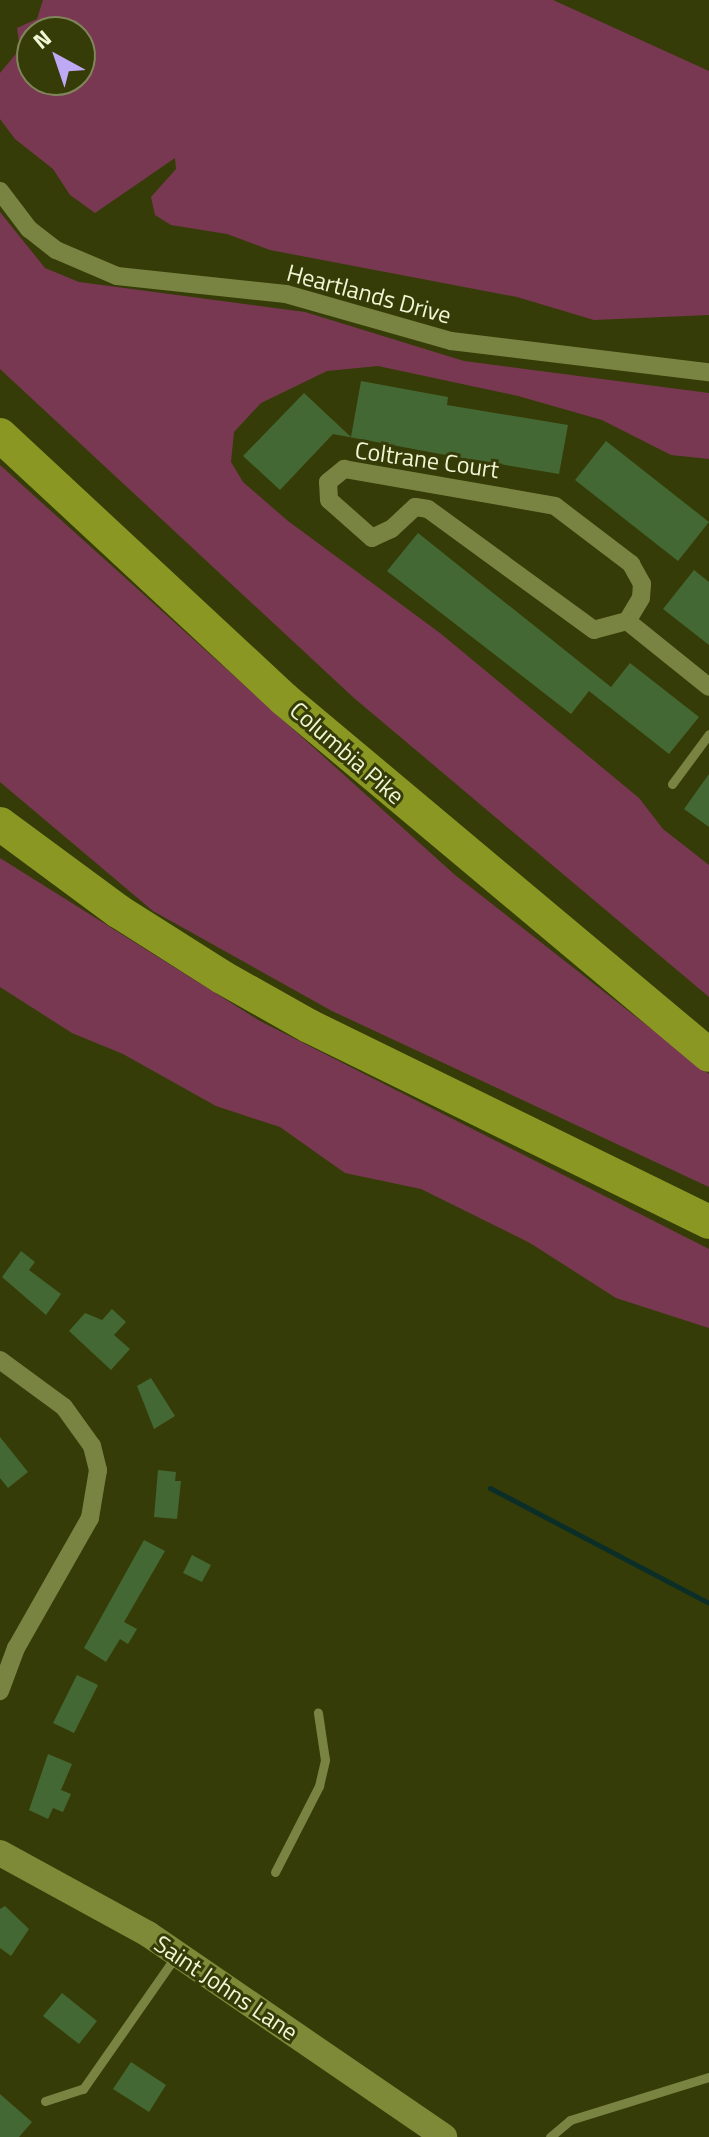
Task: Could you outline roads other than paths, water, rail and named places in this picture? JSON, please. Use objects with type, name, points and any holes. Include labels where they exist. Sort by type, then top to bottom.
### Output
[{"type":"highway","name":"Columbia Pike","points":[[5,439],[284,699],[709,1055]]},
{"type":"highway","points":[[0,821],[14,843],[118,911],[309,1026],[709,1222]]},
{"type":"street","name":"Heartlands Drive","points":[[0,191],[29,229],[56,250],[117,276],[286,294],[464,343],[709,372]]},
{"type":"street","name":"Coltrane Court","points":[[344,469],[420,479],[530,500],[568,514],[638,573],[641,598],[627,621],[609,630],[581,626],[441,517],[415,507],[382,536],[372,538],[333,506],[326,492],[335,474],[344,469]]},
{"type":"street","points":[[415,507],[420,479]]},
{"type":"street","points":[[627,621],[709,687]]},
{"type":"street","points":[[0,1360],[64,1407],[92,1446],[98,1470],[90,1518],[16,1648],[0,1691]]},
{"type":"street","name":"Saint Johns Lane","points":[[0,1853],[177,1953],[444,2137]]},
{"type":"lane","points":[[672,784],[709,734]]},
{"type":"lane","points":[[275,1872],[319,1786],[325,1760],[318,1713]]},
{"type":"lane","points":[[45,2101],[83,2089],[177,1953]]},
{"type":"lane","points":[[550,2137],[570,2120],[709,2077]]},
{"type":"waterway","points":[[490,1488],[709,1603]]}]
